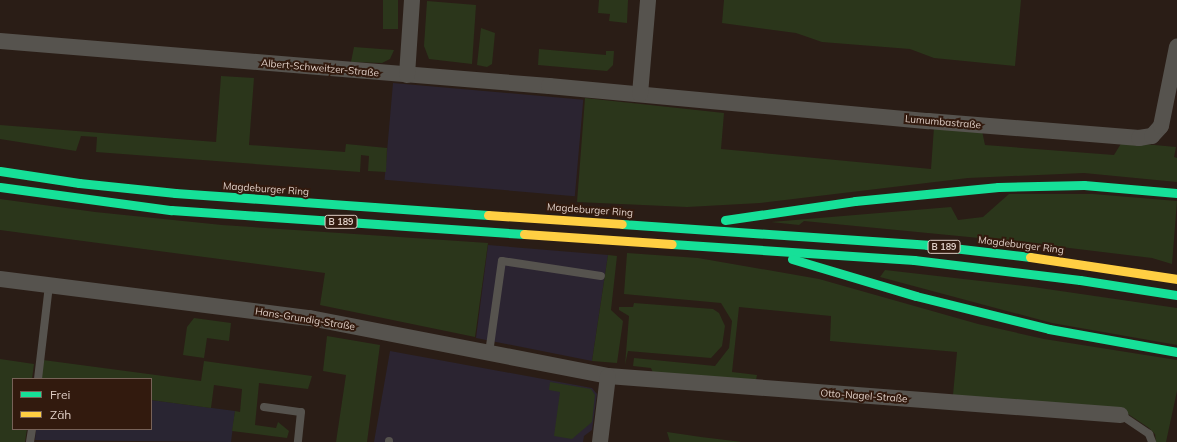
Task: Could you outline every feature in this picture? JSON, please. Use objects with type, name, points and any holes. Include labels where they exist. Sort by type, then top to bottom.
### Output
[{"type":"highway","name":"Magdeburger Ring","points":[[0,171],[79,183],[175,193],[709,228],[969,250],[1177,279]]},
{"type":"highway","points":[[709,228],[719,220],[855,201],[998,187],[1084,185],[1177,193]]},
{"type":"highway","name":"B 189","points":[[0,187],[171,210],[775,250],[959,265],[1177,295]]},
{"type":"highway","points":[[775,250],[791,259],[923,298],[1049,329],[1177,352]]},
{"type":"street","points":[[407,75],[412,0]]},
{"type":"street","points":[[640,94],[648,0]]},
{"type":"street","name":"Albert-Schweitzer-Straße","points":[[0,41],[640,94]]},
{"type":"street","name":"Lumumbastraße","points":[[640,94],[928,121],[1146,138],[1152,136],[1161,126],[1177,46]]},
{"type":"street","name":"Hans-Grundig-Straße","points":[[0,278],[310,318],[608,376]]},
{"type":"street","points":[[600,442],[608,376]]},
{"type":"street","name":"Otto-Nagel-Straße","points":[[608,376],[1121,415]]},
{"type":"lane","points":[[489,353],[502,261],[601,276]]},
{"type":"lane","points":[[38,378],[49,285]]},
{"type":"lane","points":[[264,407],[301,412],[298,442]]},
{"type":"lane","points":[[1121,415],[1149,434],[1152,442]]},
{"type":"lane","points":[[30,442],[32,430]]},
{"type":"shaded area","points":[[393,83],[583,100],[575,196],[385,180]]},
{"type":"shaded area","points":[[488,245],[608,255],[592,361],[476,338]]},
{"type":"shaded area","points":[[390,351],[592,388],[597,394],[592,430],[584,436],[583,442],[374,442]]},
{"type":"shaded area","points":[[152,400],[235,411],[231,442],[35,440],[36,430],[152,430]]},
{"type":"green space","points":[[383,0],[398,0],[398,29],[383,29]]},
{"type":"green space","points":[[599,0],[628,0],[627,23],[609,21],[610,14],[598,13]]},
{"type":"green space","points":[[724,0],[1021,0],[1015,66],[934,58],[910,49],[822,42],[796,33],[722,23]]},
{"type":"green space","points":[[427,1],[476,5],[472,64],[429,59],[424,46]]},
{"type":"green space","points":[[481,28],[495,33],[492,64],[487,67],[477,65]]},
{"type":"green space","points":[[354,47],[394,50],[390,59],[382,63],[351,62]]},
{"type":"green space","points":[[539,49],[606,55],[606,51],[614,51],[613,65],[607,71],[538,65]]},
{"type":"green space","points":[[221,76],[254,78],[249,145],[345,152],[346,144],[387,148],[386,172],[368,171],[369,156],[361,155],[360,172],[96,152],[97,137],[81,136],[76,151],[0,139],[0,125],[216,142]]},
{"type":"green space","points":[[585,98],[724,113],[721,149],[931,169],[934,127],[982,131],[985,145],[1114,155],[1122,142],[1176,147],[1174,157],[1177,158],[1177,182],[1084,173],[968,178],[760,203],[687,207],[577,202]]},
{"type":"green space","points":[[1009,194],[1093,194],[1177,201],[1172,264],[1152,258],[1020,242],[804,221],[799,225],[771,222],[951,207],[958,220],[983,217]]},
{"type":"green space","points":[[0,199],[95,212],[222,225],[488,243],[475,337],[320,305],[325,273],[0,230]]},
{"type":"green space","points":[[627,253],[698,258],[819,279],[978,324],[1044,339],[1177,360],[1177,391],[1166,442],[1156,442],[1155,434],[1149,428],[1122,410],[953,395],[957,352],[830,341],[831,316],[739,307],[732,372],[757,375],[756,380],[653,373],[651,368],[633,366],[634,358],[715,366],[729,348],[732,321],[721,303],[624,294]]},
{"type":"green space","points":[[608,255],[617,256],[611,310],[623,321],[617,363],[592,361]]},
{"type":"green space","points":[[885,270],[1033,287],[1177,308],[1177,345],[1052,323],[880,277]]},
{"type":"green space","points":[[634,303],[713,309],[719,313],[725,326],[722,346],[711,358],[628,351],[625,365],[629,316],[619,310],[619,307],[633,307]]},
{"type":"green space","points":[[194,318],[231,323],[229,341],[207,338],[204,358],[183,355],[187,327]]},
{"type":"green space","points":[[327,336],[380,345],[367,442],[336,442],[346,375],[323,371]]},
{"type":"green space","points":[[0,359],[34,364],[32,378],[12,378],[12,430],[27,430],[25,442],[0,442]]},
{"type":"green space","points":[[43,360],[201,381],[204,361],[312,376],[308,389],[259,383],[255,425],[276,428],[278,422],[289,431],[287,438],[232,431],[235,411],[240,412],[242,389],[214,385],[211,408],[152,400],[152,378],[40,378]]},
{"type":"green space","points":[[550,382],[591,389],[595,395],[592,422],[572,439],[554,436],[560,392],[549,390]]},
{"type":"green space","points":[[667,432],[701,437],[742,442],[670,442]]},
{"type":"traffic: fast","points":[[0,171],[79,183],[175,193],[488,215]]},
{"type":"traffic: fast","points":[[725,220],[855,201],[998,187],[1084,185],[1177,193]]},
{"type":"traffic: fast","points":[[0,187],[171,210],[524,234]]},
{"type":"traffic: fast","points":[[622,224],[927,245],[1030,257]]},
{"type":"traffic: fast","points":[[672,244],[914,260],[1080,280],[1177,295]]},
{"type":"traffic: fast","points":[[792,259],[916,296],[1049,329],[1177,352]]},
{"type":"traffic: slow","points":[[488,215],[622,224]]},
{"type":"traffic: slow","points":[[524,234],[672,244]]},
{"type":"traffic: slow","points":[[1030,257],[1177,279]]}]
